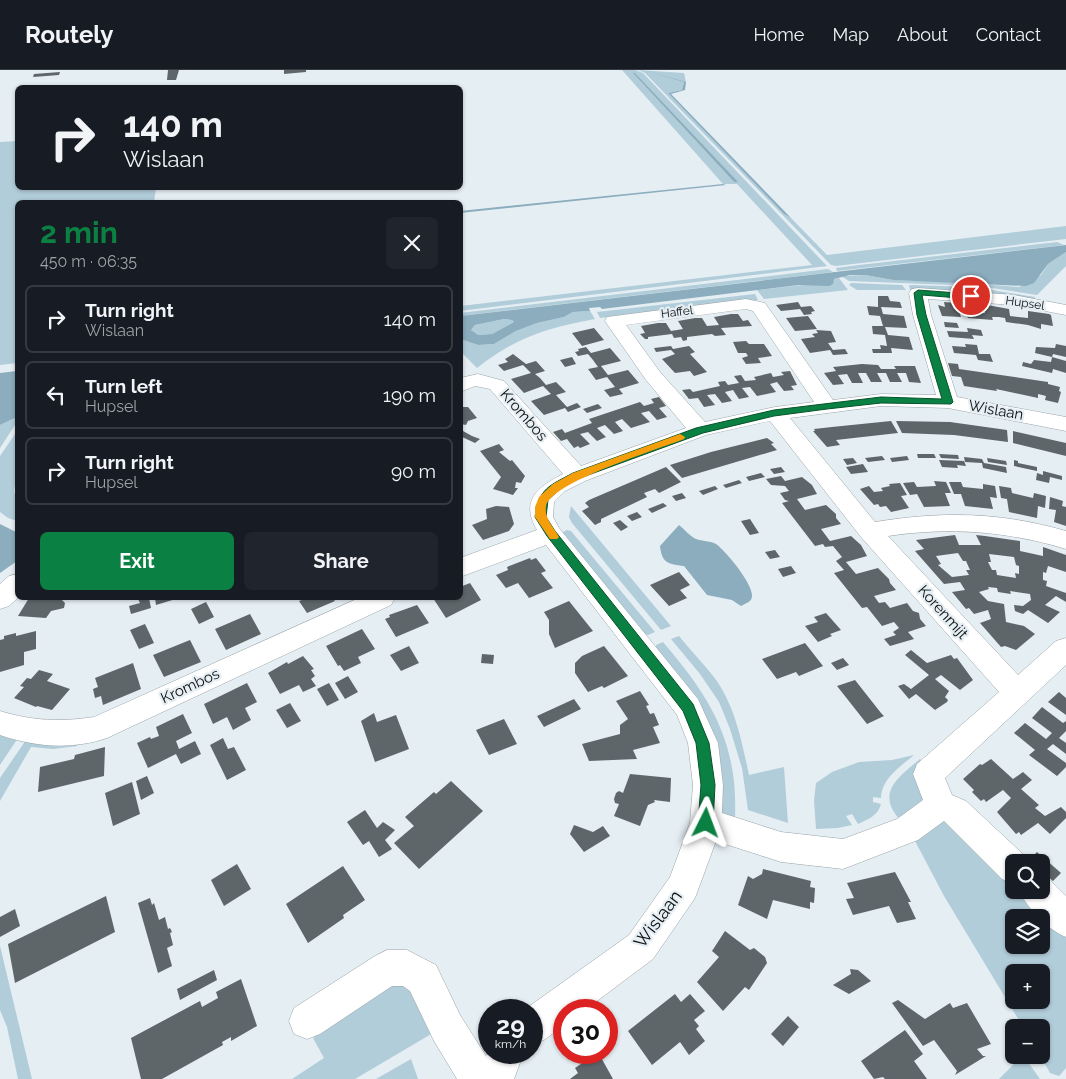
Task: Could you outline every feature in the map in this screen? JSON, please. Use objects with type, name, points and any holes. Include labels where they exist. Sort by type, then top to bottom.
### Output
[{"type":"street","name":"Hupsel","points":[[948,402],[922,315],[918,293],[1014,300],[1066,310]]},
{"type":"street","name":"Haffel","points":[[700,430],[654,376],[614,321],[746,304],[759,307],[827,406]]},
{"type":"street","name":"Krombos","points":[[463,384],[470,380],[481,379],[497,385],[577,476]]},
{"type":"street","name":"Wislaan","points":[[543,1018],[641,947],[683,887],[706,823],[708,785],[703,743],[688,708],[551,534],[541,517],[543,499],[557,486],[577,476],[700,430],[774,413],[881,400],[948,402],[1066,424]]},
{"type":"street","name":"Korenmijt","points":[[774,413],[869,531],[1017,693]]},
{"type":"street","points":[[869,531],[914,524],[961,521],[1004,524],[1038,531],[1066,540]]},
{"type":"street","points":[[463,567],[551,534]]},
{"type":"street","points":[[0,599],[15,586]]},
{"type":"street","name":"Krombos","points":[[0,723],[27,732],[60,734],[97,729],[373,600]]},
{"type":"street","points":[[1005,859],[955,811],[941,805],[928,774],[1066,649]]},
{"type":"street","points":[[706,823],[781,847],[843,854],[906,830],[941,805]]},
{"type":"street","points":[[1045,899],[1066,920]]},
{"type":"street","points":[[307,1021],[387,968],[407,968],[423,978],[447,1028],[478,1079]]},
{"type":"street","points":[[495,1079],[501,1064]]},
{"type":"shaded area","points":[[622,70],[635,70],[643,73],[827,266],[463,311],[463,306],[812,265],[737,184],[723,184]],"holes":[[[632,72],[635,73],[737,182],[734,182]]]},
{"type":"shaded area","points":[[638,70],[684,73],[686,82],[684,82],[682,90],[668,93],[784,214],[791,218],[827,255],[1066,226],[1066,239],[836,266],[831,265],[645,73]]},
{"type":"shaded area","points":[[643,70],[686,82],[685,90],[671,94],[791,218],[784,214],[668,93],[682,90],[684,82]]},
{"type":"shaded area","points":[[632,72],[635,73],[738,182],[734,182]]},
{"type":"shaded area","points":[[15,141],[15,190],[156,190],[154,200],[15,200],[15,363],[0,365],[0,142]]},
{"type":"shaded area","points":[[723,184],[726,185],[463,213],[463,211]]},
{"type":"shaded area","points":[[1057,242],[1064,245],[837,271],[836,268],[851,266]]},
{"type":"shaded area","points":[[1066,245],[1066,252],[1048,264],[1034,283],[1026,286],[893,280],[865,275],[850,275],[834,279],[833,284],[829,286],[799,285],[602,309],[600,307],[589,308],[590,311],[573,312],[564,317],[537,323],[516,331],[494,344],[478,345],[463,340],[463,316]],"holes":[[[504,319],[514,322],[492,334],[478,335],[471,330],[475,325]]]},
{"type":"shaded area","points":[[1066,252],[1066,266],[1037,295],[979,286],[849,281],[841,276],[865,275],[893,280],[1019,287],[1041,275],[1048,264]]},
{"type":"shaded area","points":[[828,269],[833,272],[463,316],[463,313]]},
{"type":"shaded area","points":[[839,278],[848,290],[764,299],[757,290],[812,284]]},
{"type":"shaded area","points":[[851,283],[902,285],[906,290],[857,290],[849,285]]},
{"type":"shaded area","points":[[910,285],[973,287],[1035,297],[1033,301],[910,290]]},
{"type":"shaded area","points":[[755,294],[758,300],[600,318],[597,312]]},
{"type":"shaded area","points":[[590,311],[595,319],[533,335],[491,357],[477,368],[463,354],[463,340],[478,345],[494,344],[516,331],[537,323],[564,317],[573,312]]},
{"type":"shaded area","points":[[504,319],[514,322],[492,334],[477,335],[471,330],[475,325]]},
{"type":"shaded area","points":[[15,371],[15,418],[0,425],[0,373]]},
{"type":"shaded area","points":[[15,418],[15,425],[0,448],[0,425]]},
{"type":"shaded area","points":[[15,434],[15,520],[0,512],[0,456]]},
{"type":"shaded area","points":[[571,506],[671,626],[661,630],[572,523],[569,517]]},
{"type":"shaded area","points":[[0,524],[15,532],[15,562],[0,573]]},
{"type":"shaded area","points":[[679,525],[694,538],[716,544],[726,553],[748,584],[752,596],[750,601],[741,606],[732,600],[707,595],[684,566],[670,564],[665,560],[660,546]]},
{"type":"shaded area","points":[[567,530],[571,531],[655,632],[648,635],[642,634],[561,533]]},
{"type":"shaded area","points":[[679,636],[714,677],[727,699],[737,724],[749,775],[784,767],[788,823],[748,810],[742,768],[730,729],[719,702],[700,674],[671,639]]},
{"type":"shaded area","points":[[663,642],[695,682],[718,722],[732,766],[735,791],[735,818],[727,817],[720,810],[656,650],[656,645]]},
{"type":"shaded area","points":[[0,732],[18,738],[0,765]]},
{"type":"shaded area","points":[[26,740],[77,740],[77,746],[53,749],[31,747],[0,801],[0,778]]},
{"type":"shaded area","points":[[914,755],[888,779],[881,798],[873,797],[873,802],[881,804],[878,811],[872,817],[858,824],[852,814],[846,816],[852,825],[816,829],[814,801],[816,783],[832,772],[859,762],[892,760]]},
{"type":"shaded area","points":[[920,759],[923,763],[926,797],[900,820],[893,810],[890,793],[904,772]]},
{"type":"shaded area","points":[[946,818],[1005,870],[1005,899],[1035,899],[1045,909],[1005,909],[1005,954],[1050,954],[1050,914],[1066,930],[1066,1068],[1059,1076],[1050,1073],[1045,1064],[1050,1064],[1050,1019],[1018,1019],[1012,1009],[1050,1009],[1050,964],[1005,964],[1005,997],[944,896],[914,839]]},
{"type":"shaded area","points":[[0,946],[32,1079],[18,1079],[7,1027],[0,1010]]},
{"type":"shaded area","points":[[405,975],[438,1030],[355,1079],[292,1079],[324,1058],[313,1038],[395,976]]},
{"type":"shaded area","points":[[411,1059],[418,1079],[376,1079]]},
{"type":"shaded area","points":[[1014,1064],[1029,1064],[1040,1079],[999,1079]]},
{"type":"building","points":[[168,70],[179,70],[176,80],[167,80]]},
{"type":"building","points":[[284,70],[306,70],[306,72],[284,74]]},
{"type":"building","points":[[60,72],[59,75],[33,77],[34,74]]},
{"type":"building","points":[[878,296],[888,296],[890,301],[900,302],[902,308],[881,307],[883,314],[904,316],[907,328],[885,327],[888,335],[909,337],[913,350],[891,348],[892,353],[873,353],[872,349],[881,349],[880,345],[887,346],[885,335],[873,334],[872,326],[883,326],[880,316],[869,315],[867,306],[878,307]]},
{"type":"building","points":[[798,302],[801,307],[811,306],[815,311],[811,312],[812,314],[804,315],[800,309],[781,311],[776,305]]},
{"type":"building","points":[[944,302],[969,304],[971,312],[985,313],[983,306],[987,305],[1009,309],[1010,316],[1028,318],[1028,311],[1049,314],[1051,315],[1053,326],[1041,324],[1041,329],[1006,322],[1005,318],[992,317],[993,320],[968,318],[966,314],[960,314],[961,317],[942,316],[938,305],[945,307]]},
{"type":"building","points":[[738,314],[743,321],[748,320],[752,326],[721,328],[726,335],[715,336],[712,334],[687,337],[687,340],[683,341],[681,337],[674,338],[672,334],[645,339],[640,334],[645,333],[641,326],[666,323],[671,331],[683,329],[678,321],[695,318],[702,318],[707,326],[719,325],[714,317]]},
{"type":"building","points":[[808,316],[817,329],[795,331],[786,318]]},
{"type":"building","points":[[944,322],[957,323],[959,328],[945,327]]},
{"type":"building","points":[[594,328],[604,340],[582,346],[572,333]]},
{"type":"building","points":[[967,328],[981,330],[983,336],[972,335],[974,339],[949,337],[947,331],[968,332]]},
{"type":"building","points":[[816,330],[831,331],[836,342],[828,343],[833,350],[845,349],[848,354],[833,355],[830,350],[810,353],[801,339],[815,337],[812,334],[818,333]]},
{"type":"building","points":[[746,341],[749,344],[764,344],[772,356],[758,358],[761,363],[746,364],[742,358],[748,356],[746,353],[738,353],[733,342]]},
{"type":"building","points":[[965,344],[977,345],[979,354],[990,354],[993,362],[978,360],[976,355],[954,353],[952,346],[966,347]]},
{"type":"building","points":[[1056,344],[1066,346],[1066,357],[1053,354],[1052,357],[1035,353],[1036,347],[1055,348]]},
{"type":"building","points":[[671,346],[673,349],[689,346],[695,352],[690,354],[707,372],[694,376],[690,371],[675,373],[662,359],[675,354],[671,350],[656,352],[654,348]]},
{"type":"building","points":[[586,347],[591,353],[610,348],[621,361],[601,366],[608,375],[628,370],[639,383],[619,389],[623,394],[610,397],[604,390],[615,387],[607,377],[596,380],[588,369],[598,367],[593,360],[588,354],[578,356],[575,352]]},
{"type":"building","points":[[513,354],[526,364],[536,361],[545,371],[535,374],[546,385],[556,382],[566,392],[556,395],[567,407],[577,403],[581,407],[568,412],[565,408],[544,415],[531,401],[551,394],[543,386],[524,393],[511,379],[531,373],[523,365],[504,371],[498,365],[508,362],[505,359]]},
{"type":"building","points":[[572,357],[576,364],[565,367],[560,360]]},
{"type":"building","points":[[1052,357],[1066,361],[1066,373],[1053,369],[1052,373],[1022,366],[1023,362],[1031,364],[1034,360],[1051,362]]},
{"type":"building","points":[[948,363],[958,364],[959,369],[1048,382],[1048,384],[1060,387],[1059,391],[1061,392],[1058,403],[1045,400],[1046,396],[1038,394],[1038,398],[996,389],[997,391],[964,386],[961,377],[952,376]]},
{"type":"building","points":[[862,364],[878,365],[881,369],[896,369],[894,366],[915,366],[921,383],[909,382],[906,373],[897,373],[902,382],[890,382],[886,373],[877,373],[882,382],[871,382],[866,373],[858,373],[863,383],[852,383],[847,374],[838,375],[844,384],[833,385],[824,373],[836,371],[833,367]]},
{"type":"building","points":[[790,371],[797,385],[791,386],[794,390],[784,391],[777,382],[770,384],[776,392],[757,396],[750,387],[742,388],[749,397],[739,399],[733,390],[725,392],[732,401],[722,403],[715,394],[707,395],[715,405],[704,407],[698,398],[689,399],[682,390],[690,389],[693,392],[720,386],[718,382],[725,381],[728,385],[739,383],[734,376],[741,375],[745,381],[756,380],[754,377],[771,373],[773,377],[784,375],[781,372]]},
{"type":"building","points":[[659,397],[666,406],[659,408],[667,417],[657,420],[649,411],[641,413],[650,422],[631,428],[622,419],[615,422],[623,431],[614,434],[605,425],[597,428],[606,437],[597,441],[588,432],[580,434],[590,444],[580,448],[578,446],[574,448],[567,439],[561,441],[553,432],[562,429],[565,433],[592,423],[589,419],[640,402],[644,406],[654,403],[651,399]]},
{"type":"building","points":[[598,404],[602,408],[587,413],[583,409]]},
{"type":"building","points":[[463,407],[468,407],[477,418],[468,421],[466,425],[463,424]]},
{"type":"building","points":[[891,421],[898,433],[836,440],[840,445],[827,447],[813,431],[815,431],[814,429]]},
{"type":"building","points":[[896,421],[950,422],[1007,430],[1008,442],[954,435],[902,433]]},
{"type":"building","points":[[463,431],[480,439],[475,443],[463,437]]},
{"type":"building","points":[[1013,431],[1066,443],[1066,456],[1013,443]]},
{"type":"building","points":[[767,438],[774,443],[771,444],[777,450],[682,478],[670,465],[711,452]]},
{"type":"building","points":[[499,444],[504,450],[499,452],[510,461],[512,460],[525,476],[521,483],[516,482],[515,488],[518,488],[513,495],[493,489],[501,477],[480,451]]},
{"type":"building","points":[[917,454],[934,454],[936,458],[918,458]]},
{"type":"building","points":[[939,454],[958,455],[959,459],[941,458]]},
{"type":"building","points":[[882,456],[885,460],[868,462],[865,458]]},
{"type":"building","points":[[907,456],[909,460],[892,462],[890,458]]},
{"type":"building","points":[[964,457],[982,459],[984,463],[1006,467],[1007,473],[983,468],[982,463],[965,462]]},
{"type":"building","points":[[853,458],[857,463],[847,465],[843,459]]},
{"type":"building","points":[[987,458],[1006,461],[1007,465],[988,462]]},
{"type":"building","points":[[939,460],[964,461],[966,466],[957,465],[958,468],[942,467]]},
{"type":"building","points":[[1014,460],[1018,461],[1018,463],[1037,467],[1037,471],[1014,466]]},
{"type":"building","points":[[863,464],[868,472],[851,474],[846,467]]},
{"type":"building","points":[[666,467],[681,482],[659,493],[655,489],[644,493],[647,497],[601,519],[601,522],[595,525],[582,511],[589,507],[585,503],[589,500]]},
{"type":"building","points":[[781,467],[785,472],[774,474],[770,469]]},
{"type":"building","points":[[1043,471],[1062,476],[1062,480],[1050,477],[1049,483],[1036,480],[1037,473],[1043,475]]},
{"type":"building","points":[[761,473],[765,477],[749,481],[746,477]]},
{"type":"building","points":[[781,476],[785,481],[802,477],[812,485],[817,494],[797,499],[805,510],[826,505],[836,514],[836,518],[841,524],[821,529],[830,541],[851,536],[861,545],[867,556],[846,562],[856,574],[878,568],[889,579],[896,590],[874,596],[879,603],[885,602],[890,608],[907,603],[913,611],[919,613],[920,619],[926,626],[908,632],[914,639],[890,646],[884,639],[896,635],[893,632],[899,628],[894,622],[882,626],[867,607],[862,608],[834,573],[844,570],[836,561],[842,557],[833,546],[825,547],[823,544],[815,546],[782,503],[789,501],[785,500],[780,493],[789,491],[785,486],[771,485],[766,479]]},
{"type":"building","points":[[739,480],[742,483],[726,488],[723,485]]},
{"type":"building","points":[[934,481],[946,482],[951,493],[945,493],[950,506],[924,507],[917,494],[910,495],[903,483],[914,482],[917,487],[936,486]]},
{"type":"building","points":[[949,482],[961,482],[963,487],[983,489],[983,484],[995,486],[997,498],[990,497],[993,509],[965,506],[961,494],[954,494]]},
{"type":"building","points":[[900,483],[907,495],[901,496],[909,508],[891,512],[886,506],[874,505],[860,489],[869,486],[874,492],[883,491],[881,488],[890,486],[889,484]]},
{"type":"building","points":[[715,486],[718,489],[703,495],[699,491]]},
{"type":"building","points":[[999,486],[1011,488],[1012,493],[1033,498],[1034,493],[1046,496],[1045,508],[1038,506],[1037,518],[1009,512],[1007,499],[1001,498]]},
{"type":"building","points":[[682,493],[686,498],[676,501],[672,496]]},
{"type":"building","points":[[1050,497],[1063,501],[1062,506],[1066,507],[1066,526],[1054,522],[1056,510],[1049,509]]},
{"type":"building","points":[[663,503],[667,506],[652,513],[648,509]]},
{"type":"building","points":[[496,506],[509,507],[514,524],[509,531],[483,540],[472,525],[487,519],[486,509]]},
{"type":"building","points":[[637,512],[642,517],[632,521],[627,516]]},
{"type":"building","points":[[750,519],[759,533],[750,535],[741,521]]},
{"type":"building","points":[[620,520],[628,527],[621,531],[613,523]]},
{"type":"building","points":[[955,535],[959,545],[981,545],[976,535],[1020,541],[1020,551],[1043,556],[1043,547],[1066,555],[1066,572],[1048,566],[1046,573],[1043,572],[1043,580],[1047,581],[1046,586],[1066,593],[1066,602],[1056,596],[1045,605],[1060,612],[1048,623],[1028,610],[1023,614],[1015,611],[1014,605],[1023,606],[1031,600],[1030,594],[1010,591],[1011,594],[998,592],[997,588],[988,587],[989,589],[979,592],[988,601],[1004,604],[1006,622],[1024,626],[1035,634],[1016,650],[1005,646],[1001,647],[980,623],[991,619],[988,610],[974,614],[969,608],[966,609],[952,592],[965,590],[960,582],[944,584],[915,551],[924,549],[916,540]],"holes":[[[958,553],[963,561],[966,561],[970,570],[966,570],[969,575],[952,577],[938,565],[941,564],[936,556]],[[989,554],[1014,557],[1016,565],[1019,566],[1019,574],[1015,573],[1016,578],[997,575],[996,570],[992,570],[988,562],[991,562]]]},
{"type":"building","points":[[775,550],[780,557],[770,559],[765,552]]},
{"type":"building","points":[[530,558],[531,560],[536,558],[546,571],[541,573],[553,588],[529,598],[518,583],[506,588],[496,575],[508,570],[507,567]]},
{"type":"building","points":[[791,566],[796,573],[783,577],[778,569]]},
{"type":"building","points":[[679,572],[690,585],[680,590],[687,598],[669,606],[650,585]]},
{"type":"building","points":[[470,583],[481,600],[446,618],[434,600],[463,600],[463,586]]},
{"type":"building","points":[[28,600],[62,600],[65,603],[64,608],[51,611],[46,618],[18,616]]},
{"type":"building","points":[[138,600],[149,600],[151,608],[131,614],[129,606],[140,603]]},
{"type":"building","points":[[155,600],[172,600],[156,605]]},
{"type":"building","points":[[334,600],[335,601],[307,613],[299,601]]},
{"type":"building","points":[[569,601],[593,631],[555,648],[549,634],[549,620],[544,612]]},
{"type":"building","points":[[206,602],[214,617],[199,624],[191,609]]},
{"type":"building","points":[[417,605],[429,623],[396,637],[385,619],[390,617],[389,615]]},
{"type":"building","points":[[826,613],[841,630],[830,634],[832,636],[818,642],[805,626],[818,622],[814,617]]},
{"type":"building","points":[[250,614],[261,634],[226,650],[215,629]]},
{"type":"building","points":[[145,624],[154,643],[139,649],[130,630]]},
{"type":"building","points":[[362,629],[375,649],[358,657],[361,663],[344,671],[340,665],[338,666],[326,646]]},
{"type":"building","points":[[36,631],[36,649],[24,652],[24,665],[0,672],[0,640],[4,639],[4,636],[16,633],[16,636]]},
{"type":"building","points":[[190,640],[201,662],[164,677],[153,655]]},
{"type":"building","points":[[805,643],[823,666],[799,676],[796,672],[777,679],[762,659]]},
{"type":"building","points":[[409,646],[419,663],[401,671],[390,655]]},
{"type":"building","points":[[604,646],[628,676],[604,688],[602,686],[588,692],[575,673],[575,663],[582,656]]},
{"type":"building","points":[[911,650],[927,663],[951,655],[954,659],[957,658],[973,680],[960,690],[941,675],[935,679],[949,691],[945,697],[948,700],[947,702],[935,710],[916,694],[909,699],[898,686],[904,684],[911,689],[929,675],[905,655]]},
{"type":"building","points":[[482,654],[494,655],[493,664],[481,663]]},
{"type":"building","points":[[303,656],[314,669],[311,670],[315,676],[311,679],[316,686],[303,692],[299,685],[280,694],[268,673],[287,662],[288,664]]},
{"type":"building","points":[[843,658],[849,665],[837,670],[831,663]]},
{"type":"building","points":[[133,663],[141,689],[103,705],[101,696],[95,698],[93,689],[98,687],[95,678]]},
{"type":"building","points":[[39,670],[53,674],[47,681],[70,689],[52,710],[36,707],[14,698],[24,687],[20,686],[27,678],[31,679]]},
{"type":"building","points":[[348,676],[358,692],[345,699],[335,683]]},
{"type":"building","points":[[855,680],[884,716],[867,724],[837,686]]},
{"type":"building","points":[[247,683],[257,702],[245,708],[251,720],[233,730],[227,717],[213,724],[204,704]]},
{"type":"building","points":[[329,683],[339,700],[327,706],[317,689]]},
{"type":"building","points":[[640,691],[649,705],[646,706],[650,714],[654,713],[659,725],[653,727],[660,743],[633,750],[637,759],[589,761],[582,744],[620,734],[620,725],[628,719],[616,701]]},
{"type":"building","points":[[1059,692],[1066,698],[1066,715],[1048,702]]},
{"type":"building","points":[[574,699],[581,709],[544,727],[537,716]]},
{"type":"building","points":[[290,703],[301,721],[287,728],[276,710]]},
{"type":"building","points":[[1042,707],[1063,723],[1066,721],[1066,731],[1059,738],[1066,743],[1066,754],[1053,744],[1047,749],[1066,763],[1066,767],[1057,776],[1029,755],[1035,750],[1014,733],[1025,723],[1046,739],[1052,733],[1032,718]]},
{"type":"building","points":[[374,713],[377,722],[396,715],[409,749],[375,762],[361,721]]},
{"type":"building","points":[[183,714],[192,733],[176,741],[179,749],[195,741],[201,754],[181,764],[176,754],[148,768],[137,743],[150,737],[151,739],[159,736],[156,727]]},
{"type":"building","points":[[504,719],[517,744],[489,755],[476,730]]},
{"type":"building","points":[[223,738],[228,749],[234,747],[246,770],[227,780],[210,745]]},
{"type":"building","points":[[105,747],[104,776],[38,792],[40,767],[74,759],[75,755]]},
{"type":"building","points":[[991,759],[1013,779],[1023,772],[1032,780],[1021,789],[1039,805],[1035,808],[1045,816],[1061,807],[1066,812],[1066,818],[1050,834],[1038,823],[1021,835],[1019,832],[1016,834],[997,812],[1011,798],[1003,790],[986,802],[984,799],[981,801],[972,792],[974,790],[963,779],[980,764],[982,765]]},
{"type":"building","points":[[630,774],[671,778],[670,802],[654,800],[655,802],[648,805],[640,826],[614,816],[619,804],[615,803],[616,793],[619,791],[623,793]]},
{"type":"building","points":[[147,776],[154,793],[141,800],[136,781]]},
{"type":"building","points":[[451,781],[483,811],[419,869],[394,843],[414,826],[405,817],[434,792],[436,794]]},
{"type":"building","points":[[132,782],[140,814],[113,826],[105,793]]},
{"type":"building","points":[[365,810],[377,828],[383,822],[395,830],[385,840],[392,849],[379,857],[369,841],[363,845],[347,822]]},
{"type":"building","points":[[574,825],[593,832],[603,826],[610,836],[584,852],[570,834]]},
{"type":"building","points":[[1050,863],[1061,873],[1053,881],[1050,878]]},
{"type":"building","points":[[237,864],[251,889],[224,906],[211,880]]},
{"type":"building","points":[[343,866],[365,900],[343,915],[344,918],[308,943],[286,904]]},
{"type":"building","points":[[763,869],[811,881],[810,887],[815,888],[814,903],[810,902],[810,909],[773,900],[767,919],[738,905],[748,876],[753,879],[762,874]]},
{"type":"building","points":[[895,872],[911,902],[908,902],[916,919],[897,923],[889,906],[853,915],[846,899],[854,898],[847,883]]},
{"type":"building","points":[[106,896],[115,932],[15,983],[8,944]]},
{"type":"building","points":[[150,898],[152,905],[154,903],[159,920],[165,917],[168,929],[170,928],[172,932],[170,933],[173,945],[167,948],[172,966],[158,973],[138,903]]},
{"type":"building","points":[[15,909],[20,926],[0,937],[0,917]]},
{"type":"building","points":[[725,931],[750,950],[754,948],[765,957],[767,963],[749,990],[745,987],[723,1011],[697,982],[719,957],[712,951]]},
{"type":"building","points":[[850,969],[858,970],[871,981],[849,994],[833,985],[851,974]]},
{"type":"building","points":[[214,970],[217,980],[180,1000],[177,989]]},
{"type":"building","points":[[241,979],[257,1026],[231,1041],[231,1037],[222,1042],[223,1045],[162,1079],[141,1079],[131,1038],[200,1001],[202,1007],[218,998],[216,992]]},
{"type":"building","points":[[675,994],[681,1002],[690,994],[705,1011],[694,1020],[699,1026],[696,1029],[705,1041],[689,1055],[680,1042],[652,1065],[628,1031]]},
{"type":"building","points":[[898,1000],[925,1019],[950,1003],[953,1008],[967,1003],[991,1044],[977,1049],[983,1056],[986,1056],[955,1075],[957,1071],[934,1040],[923,1046],[892,1003]]},
{"type":"building","points":[[788,1016],[799,1027],[783,1046],[771,1034]]},
{"type":"building","points":[[905,1030],[923,1054],[914,1061],[927,1079],[885,1079],[883,1077],[874,1079],[861,1061]]},
{"type":"building","points":[[581,1064],[605,1064],[613,1079],[570,1079],[578,1073],[575,1068]]},
{"type":"slow traffic","points":[[553,537],[541,517],[543,499],[549,492],[577,476],[680,437]]},
{"type":"route","points":[[706,823],[708,785],[703,743],[688,708],[551,534],[541,517],[543,499],[557,486],[577,476],[700,430],[774,413],[827,406],[881,400],[948,402],[922,315],[918,293],[971,296]]}]
